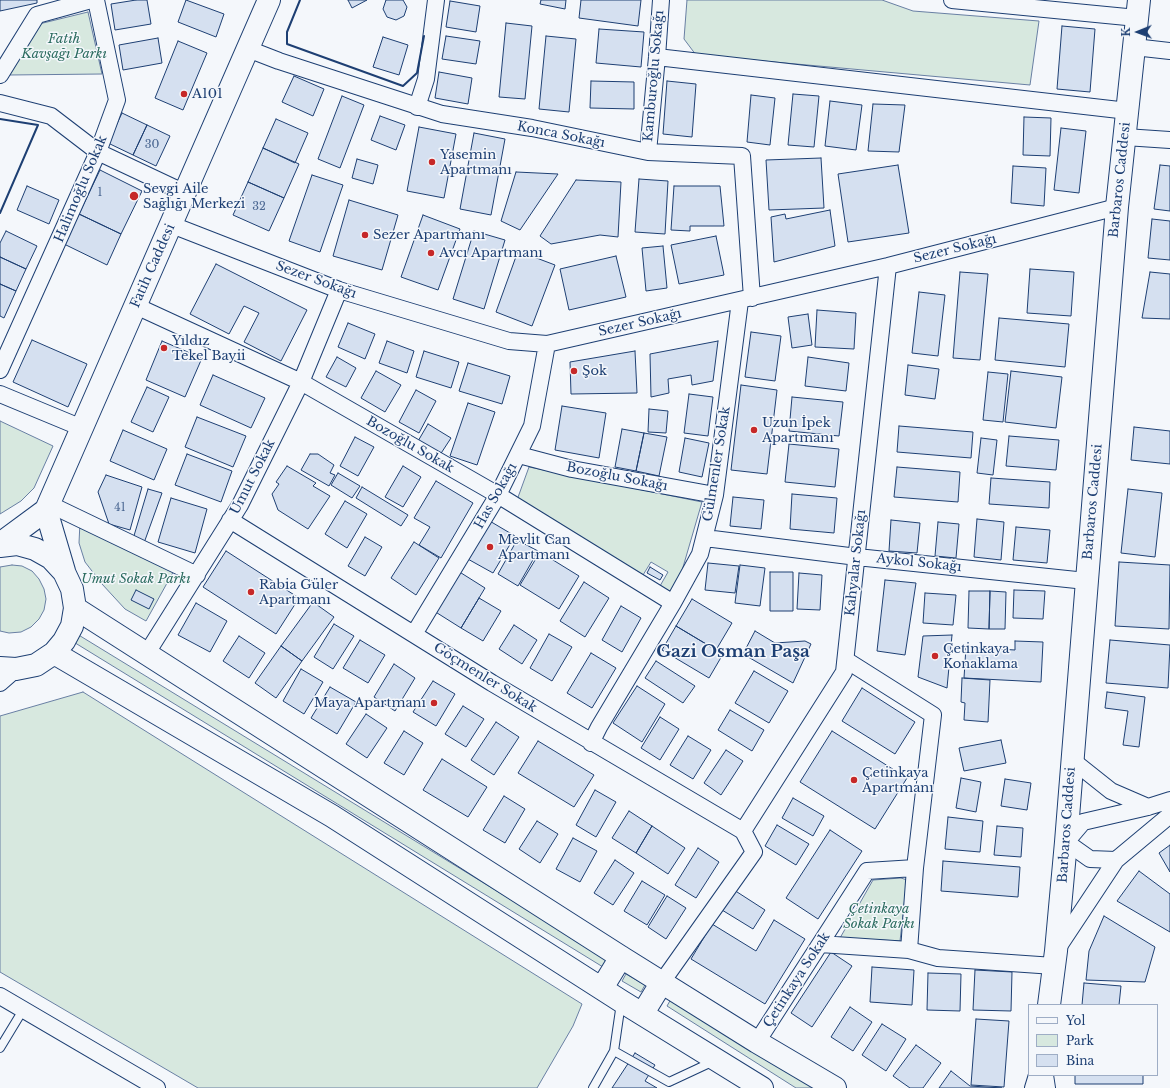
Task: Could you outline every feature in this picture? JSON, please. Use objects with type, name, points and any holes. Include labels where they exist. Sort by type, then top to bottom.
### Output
[{"type":"main road","name":"Fatih Caddesi","points":[[48,507],[269,0]]},
{"type":"main road","name":"Barbaros Caddesi","points":[[1049,1004],[1066,842],[1117,207],[1138,9]]},
{"type":"main road","points":[[0,545],[48,507],[64,572],[72,589],[75,608],[72,626],[64,641],[54,653],[36,665],[5,673]]},
{"type":"main road","points":[[0,545],[16,544],[35,549],[51,558],[64,572]]},
{"type":"main road","points":[[75,608],[622,957],[757,1042],[836,1088]]},
{"type":"main road","points":[[54,653],[332,816],[621,1001],[762,1088]]},
{"type":"main road","points":[[602,988],[622,957]]},
{"type":"main road","points":[[643,1014],[662,982]]},
{"type":"street","points":[[0,75],[37,15],[92,0]]},
{"type":"street","name":"Halimoğlu Sokak","points":[[0,370],[98,152],[117,100],[96,0]]},
{"type":"street","points":[[417,107],[426,79],[436,0]]},
{"type":"street","name":"Kamburoğlu Sokağı","points":[[648,152],[657,57],[660,0]]},
{"type":"street","points":[[952,0],[1138,9]]},
{"type":"street","points":[[1134,47],[1170,51]]},
{"type":"street","name":"Konca Sokağı","points":[[248,49],[417,107],[442,114],[532,128],[648,152],[742,156],[746,299]]},
{"type":"street","points":[[657,57],[1128,111]]},
{"type":"street","points":[[0,103],[51,116],[98,152],[185,193]]},
{"type":"street","points":[[1124,136],[1170,140]]},
{"type":"street","name":"Sezer Sokağı","points":[[172,225],[338,290],[509,341],[547,344],[888,266],[1117,207]]},
{"type":"street","name":"Kahyalar Sokağı","points":[[743,832],[844,672],[888,266]]},
{"type":"street","name":"Umut Sokak","points":[[146,653],[197,575],[240,505],[301,382],[338,290]]},
{"type":"street","name":"Gülmenler Sokak","points":[[591,743],[599,727],[673,604],[700,554],[715,495],[746,299]]},
{"type":"street","name":"Bozoğlu Sokak","points":[[136,306],[301,382],[498,495],[673,604]]},
{"type":"street","name":"Has Sokağı","points":[[414,634],[498,495],[519,455],[532,426],[547,344]]},
{"type":"street","points":[[0,394],[82,428]]},
{"type":"street","name":"Bozoğlu Sokağı","points":[[519,455],[572,469],[715,495]]},
{"type":"street","points":[[48,507],[197,575]]},
{"type":"street","name":"Göçmenler Sokak","points":[[230,520],[591,743],[743,832]]},
{"type":"street","name":"Aykol Sokağı","points":[[705,538],[857,557],[1086,581]]},
{"type":"street","points":[[846,660],[933,715],[915,868],[909,950]]},
{"type":"street","points":[[1072,760],[1111,791],[1148,807]]},
{"type":"street","points":[[1116,860],[1090,858],[1066,842],[1083,822],[1148,807],[1170,800]]},
{"type":"street","points":[[820,944],[909,950],[938,958],[1055,958],[1116,860],[1170,815]]},
{"type":"street","points":[[662,982],[754,852],[743,832]]},
{"type":"street","name":"Çetinkaya Sokak","points":[[757,1042],[867,871],[915,868]]},
{"type":"street","points":[[0,996],[157,1088]]},
{"type":"street","points":[[1033,1088],[1038,1076]]},
{"type":"street","points":[[1045,1076],[1047,1088]]},
{"type":"lane","points":[[593,1088],[614,1051],[621,1001]]},
{"type":"lane","points":[[0,1046],[23,1010]]},
{"type":"lane","points":[[614,1051],[669,1082],[718,1060]]},
{"type":"green space","points":[[687,0],[882,0],[913,11],[1039,21],[1030,85],[696,55],[684,39]]},
{"type":"green space","name":"Fatih Kavşağı Parkı","points":[[88,12],[102,74],[9,75],[39,24]]},
{"type":"green space","points":[[0,421],[53,446],[34,488],[21,501],[0,514]]},
{"type":"green space","points":[[529,467],[702,502],[681,574],[672,593],[660,586],[668,572],[651,562],[643,575],[517,500]]},
{"type":"green space","name":"Umut Sokak Parkı","points":[[80,522],[176,567],[146,621],[125,609],[102,584],[85,562],[79,543]]},
{"type":"green space","points":[[12,565],[22,566],[32,571],[39,579],[44,589],[46,599],[44,610],[39,619],[31,627],[21,632],[9,633],[0,631],[0,567]]},
{"type":"green space","points":[[77,634],[608,959],[603,967],[72,641]]},
{"type":"green space","points":[[83,692],[582,1004],[573,1026],[537,1088],[198,1088],[0,972],[0,716]]},
{"type":"green space","name":"Çetinkaya Sokak Parkı","points":[[901,878],[907,880],[900,941],[840,938],[873,880]]},
{"type":"green space","points":[[626,974],[645,985],[641,992],[622,981]]},
{"type":"green space","points":[[671,999],[815,1088],[796,1088],[667,1006]]},
{"type":"building","points":[[0,0],[37,0],[37,3],[0,11]]},
{"type":"building","points":[[136,0],[147,0],[151,24],[115,30],[111,4]]},
{"type":"building","points":[[186,0],[224,14],[216,37],[178,22]]},
{"type":"building","points":[[348,0],[367,0],[352,8]]},
{"type":"building","points":[[386,0],[403,0],[407,7],[404,16],[396,20],[387,17],[383,9]]},
{"type":"building","points":[[541,0],[566,0],[565,9],[540,4]]},
{"type":"building","points":[[581,0],[641,0],[638,26],[579,18]]},
{"type":"building","points":[[450,1],[480,6],[476,32],[446,27]]},
{"type":"building","points":[[506,23],[532,26],[525,99],[499,97]]},
{"type":"building","points":[[1062,26],[1095,29],[1090,92],[1057,89]]},
{"type":"building","points":[[599,29],[644,32],[641,67],[596,63]]},
{"type":"building","points":[[446,36],[480,41],[476,64],[442,59]]},
{"type":"building","points":[[546,36],[576,39],[569,112],[539,109]]},
{"type":"building","points":[[383,37],[408,45],[399,75],[373,67]]},
{"type":"building","points":[[158,38],[162,63],[123,70],[119,45]]},
{"type":"building","points":[[178,41],[207,53],[183,110],[155,98]]},
{"type":"building","points":[[439,72],[472,78],[468,104],[435,98]]},
{"type":"building","points":[[294,76],[324,89],[313,116],[282,102]]},
{"type":"building","points":[[591,81],[634,82],[634,109],[590,108]]},
{"type":"building","points":[[667,81],[696,84],[692,137],[663,134]]},
{"type":"building","points":[[793,94],[819,96],[814,147],[788,145]]},
{"type":"building","points":[[751,95],[775,98],[770,145],[747,142]]},
{"type":"building","points":[[342,96],[364,105],[340,168],[318,159]]},
{"type":"building","points":[[830,101],[862,105],[856,150],[825,146]]},
{"type":"building","points":[[873,104],[905,105],[899,152],[868,151]]},
{"type":"building","points":[[122,113],[147,125],[133,155],[108,143]]},
{"type":"building","points":[[380,116],[405,125],[396,150],[371,140]]},
{"type":"building","points":[[1024,117],[1051,118],[1050,156],[1023,155]]},
{"type":"building","points":[[276,119],[308,133],[295,163],[263,148]]},
{"type":"building","points":[[147,125],[170,136],[156,166],[133,155]]},
{"type":"building","name":"Yasemin Apartmanı","points":[[419,127],[456,134],[444,198],[407,191]]},
{"type":"building","points":[[1061,128],[1086,131],[1079,193],[1054,190]]},
{"type":"building","points":[[474,133],[505,139],[491,215],[460,209]]},
{"type":"building","points":[[263,148],[299,164],[284,198],[248,182]]},
{"type":"building","points":[[821,158],[824,208],[769,210],[766,160]]},
{"type":"building","points":[[357,159],[378,165],[373,184],[352,178]]},
{"type":"building","points":[[898,165],[909,233],[848,242],[838,174]]},
{"type":"building","points":[[1160,165],[1170,166],[1170,211],[1154,209]]},
{"type":"building","points":[[1013,166],[1046,168],[1044,206],[1011,203]]},
{"type":"building","points":[[100,170],[142,191],[121,234],[79,214]]},
{"type":"building","points":[[516,172],[558,174],[520,230],[501,221]]},
{"type":"building","points":[[312,175],[343,185],[320,252],[289,241]]},
{"type":"building","points":[[639,179],[668,181],[665,234],[635,232]]},
{"type":"building","points":[[576,180],[621,182],[618,237],[600,235],[551,244],[540,236]]},
{"type":"building","points":[[248,182],[284,198],[269,231],[233,215]]},
{"type":"building","points":[[27,186],[59,200],[49,224],[17,210]]},
{"type":"building","points":[[674,186],[720,186],[724,226],[690,226],[690,231],[671,230]]},
{"type":"building","name":"Sezer Apartmanı","points":[[349,200],[398,215],[382,270],[333,256]]},
{"type":"building","points":[[830,210],[835,246],[774,262],[771,217],[785,214],[786,219]]},
{"type":"building","points":[[79,214],[121,234],[107,265],[64,244]]},
{"type":"building","name":"Avcı Apartmanı","points":[[423,215],[460,229],[438,290],[401,277]]},
{"type":"building","points":[[1152,219],[1170,221],[1170,260],[1148,258]]},
{"type":"building","points":[[6,231],[37,246],[26,269],[0,257],[0,243]]},
{"type":"building","points":[[474,231],[505,240],[484,309],[453,299]]},
{"type":"building","points":[[716,236],[724,275],[679,284],[671,245]]},
{"type":"building","points":[[663,246],[667,288],[646,291],[642,248]]},
{"type":"building","points":[[518,251],[555,265],[532,326],[496,312]]},
{"type":"building","points":[[616,256],[626,297],[569,310],[560,269]]},
{"type":"building","points":[[0,257],[26,269],[16,291],[0,284]]},
{"type":"building","points":[[216,264],[307,310],[281,361],[244,342],[259,313],[244,306],[229,334],[190,314]]},
{"type":"building","points":[[1030,269],[1074,272],[1071,316],[1027,313]]},
{"type":"building","points":[[960,272],[988,274],[980,360],[953,358]]},
{"type":"building","points":[[1150,272],[1170,274],[1170,319],[1142,318]]},
{"type":"building","points":[[0,284],[16,291],[4,318],[0,316]]},
{"type":"building","points":[[919,292],[945,295],[938,356],[912,353]]},
{"type":"building","points":[[817,310],[856,313],[854,349],[815,347]]},
{"type":"building","points":[[808,314],[812,345],[792,348],[788,317]]},
{"type":"building","points":[[999,318],[1069,324],[1065,367],[995,360]]},
{"type":"building","points":[[348,323],[375,334],[365,359],[338,347]]},
{"type":"building","points":[[751,332],[781,336],[775,381],[745,377]]},
{"type":"building","points":[[32,340],[87,364],[68,407],[13,382]]},
{"type":"building","points":[[162,341],[202,358],[185,397],[146,380]]},
{"type":"building","points":[[387,341],[414,351],[407,373],[379,363]]},
{"type":"building","points":[[718,341],[713,381],[692,385],[691,375],[668,379],[669,393],[651,397],[650,354]]},
{"type":"building","points":[[424,351],[459,362],[451,388],[416,377]]},
{"type":"building","points":[[635,351],[637,393],[571,394],[570,362]]},
{"type":"building","points":[[337,357],[356,368],[346,387],[326,377]]},
{"type":"building","points":[[808,357],[849,363],[846,391],[805,386]]},
{"type":"building","points":[[468,363],[510,376],[502,404],[459,391]]},
{"type":"building","points":[[908,365],[939,369],[935,399],[905,395]]},
{"type":"building","points":[[376,371],[401,385],[385,412],[361,398]]},
{"type":"building","points":[[1011,371],[1062,377],[1056,428],[1005,422]]},
{"type":"building","points":[[988,372],[1008,374],[1003,422],[983,420]]},
{"type":"building","points":[[213,375],[265,398],[251,428],[200,405]]},
{"type":"building","name":"Uzun İpek Apartmanı","points":[[741,385],[777,390],[767,474],[731,470]]},
{"type":"building","points":[[147,387],[169,397],[153,432],[131,422]]},
{"type":"building","points":[[416,390],[436,401],[419,433],[399,422]]},
{"type":"building","points":[[689,394],[713,397],[708,436],[684,433]]},
{"type":"building","points":[[792,397],[843,402],[839,436],[789,431]]},
{"type":"building","points":[[468,403],[495,412],[477,465],[450,456]]},
{"type":"building","points":[[562,406],[606,413],[599,458],[555,450]]},
{"type":"building","points":[[649,409],[668,411],[666,433],[648,432]]},
{"type":"building","points":[[197,417],[246,436],[233,467],[185,447]]},
{"type":"building","points":[[428,424],[451,438],[436,461],[414,448]]},
{"type":"building","points":[[899,426],[973,432],[971,458],[897,452]]},
{"type":"building","points":[[1134,427],[1170,431],[1170,464],[1131,460]]},
{"type":"building","points":[[622,429],[644,433],[636,471],[615,467]]},
{"type":"building","points":[[123,430],[167,449],[154,480],[110,461]]},
{"type":"building","points":[[644,433],[667,437],[659,476],[636,471]]},
{"type":"building","points":[[1009,436],[1059,440],[1056,470],[1006,466]]},
{"type":"building","points":[[355,437],[374,447],[358,476],[340,466]]},
{"type":"building","points":[[685,438],[709,443],[702,477],[679,472]]},
{"type":"building","points":[[981,438],[997,440],[993,475],[977,473]]},
{"type":"building","points":[[789,444],[839,449],[835,487],[785,482]]},
{"type":"building","points":[[187,454],[232,471],[221,502],[175,485]]},
{"type":"building","points":[[310,454],[318,454],[334,465],[330,473],[335,475],[329,486],[301,470]]},
{"type":"building","points":[[287,466],[316,483],[313,486],[330,496],[308,529],[278,510],[272,494],[279,484],[276,482]]},
{"type":"building","points":[[403,466],[421,477],[403,507],[385,497]]},
{"type":"building","points":[[897,467],[960,472],[958,502],[894,497]]},
{"type":"building","points":[[338,473],[360,486],[352,498],[331,485]]},
{"type":"building","points":[[106,475],[142,487],[130,530],[109,524],[98,492]]},
{"type":"building","points":[[991,478],[1050,482],[1049,508],[989,504]]},
{"type":"building","points":[[436,481],[473,503],[441,558],[419,545],[430,527],[414,518]]},
{"type":"building","points":[[362,487],[408,515],[401,526],[356,498]]},
{"type":"building","points":[[148,489],[162,493],[144,543],[133,539]]},
{"type":"building","points":[[1128,489],[1162,493],[1155,557],[1121,553]]},
{"type":"building","points":[[792,494],[837,498],[834,533],[790,529]]},
{"type":"building","points":[[733,497],[764,500],[761,529],[730,526]]},
{"type":"building","points":[[171,498],[207,509],[195,553],[158,542]]},
{"type":"building","points":[[345,501],[367,514],[347,548],[325,534]]},
{"type":"building","points":[[977,519],[1004,522],[1001,560],[974,557]]},
{"type":"building","name":"Mevlit Can Apartmanı","points":[[488,520],[515,536],[493,573],[466,558]]},
{"type":"building","points":[[891,520],[920,523],[917,553],[889,551]]},
{"type":"building","points":[[938,522],[959,524],[956,558],[935,556]]},
{"type":"building","points":[[1016,527],[1050,530],[1047,563],[1013,560]]},
{"type":"building","points":[[365,537],[382,547],[365,576],[348,566]]},
{"type":"building","points":[[517,540],[538,551],[518,586],[498,574]]},
{"type":"building","points":[[414,542],[439,558],[416,595],[391,578]]},
{"type":"building","name":"Rabia Güler Apartmanı","points":[[226,551],[299,598],[276,634],[203,587]]},
{"type":"building","points":[[540,552],[579,576],[559,609],[520,585]]},
{"type":"building","points":[[1119,562],[1170,565],[1169,629],[1115,626]]},
{"type":"building","points":[[708,563],[739,566],[735,593],[705,590]]},
{"type":"building","points":[[740,565],[765,568],[760,606],[735,603]]},
{"type":"building","points":[[650,567],[663,575],[660,580],[647,573]]},
{"type":"building","points":[[458,571],[485,588],[461,628],[434,611]]},
{"type":"building","points":[[770,572],[793,572],[793,611],[770,611]]},
{"type":"building","points":[[799,573],[822,575],[820,610],[797,609]]},
{"type":"building","points":[[885,580],[916,583],[905,655],[877,651]]},
{"type":"building","points":[[584,582],[609,598],[585,637],[560,621]]},
{"type":"building","points":[[136,590],[154,599],[149,609],[131,600]]},
{"type":"building","points":[[1014,590],[1045,591],[1043,619],[1013,618]]},
{"type":"building","points":[[969,591],[990,591],[989,629],[968,628]]},
{"type":"building","points":[[990,591],[1006,592],[1005,629],[989,629]]},
{"type":"building","points":[[925,593],[956,595],[953,625],[923,623]]},
{"type":"building","points":[[479,598],[501,611],[483,641],[461,628]]},
{"type":"building","points":[[692,599],[732,623],[716,650],[676,626]]},
{"type":"building","points":[[313,602],[334,617],[302,661],[281,646]]},
{"type":"building","points":[[196,603],[227,621],[210,652],[178,635]]},
{"type":"building","points":[[621,606],[641,618],[622,652],[602,640]]},
{"type":"building","points":[[334,624],[354,636],[333,669],[314,657]]},
{"type":"building","points":[[514,625],[537,640],[522,664],[499,649]]},
{"type":"building","points":[[676,626],[723,654],[709,678],[662,650]]},
{"type":"building","points":[[755,631],[775,643],[805,641],[811,644],[793,683],[743,654]]},
{"type":"building","points":[[549,634],[572,647],[552,681],[530,668]]},
{"type":"building","name":"Çetinkaya Konaklama","points":[[952,635],[947,688],[918,677],[923,636]]},
{"type":"building","points":[[239,636],[265,653],[249,678],[223,661]]},
{"type":"building","points":[[360,640],[385,655],[368,683],[343,668]]},
{"type":"building","points":[[1110,640],[1170,645],[1168,688],[1106,683]]},
{"type":"building","points":[[1015,641],[1043,642],[1041,682],[964,678],[966,647],[1015,650]]},
{"type":"building","points":[[281,646],[302,661],[276,698],[255,683]]},
{"type":"building","points":[[591,653],[616,668],[592,708],[567,693]]},
{"type":"building","points":[[656,661],[695,686],[683,703],[645,678]]},
{"type":"building","points":[[394,664],[415,678],[395,711],[374,697]]},
{"type":"building","points":[[301,669],[323,682],[304,714],[283,701]]},
{"type":"building","points":[[754,671],[788,691],[769,723],[735,703]]},
{"type":"building","points":[[962,678],[990,680],[988,722],[964,720],[965,703],[961,702]]},
{"type":"building","name":"Maya Apartmanı","points":[[433,681],[455,694],[436,726],[413,712]]},
{"type":"building","points":[[637,686],[665,704],[642,742],[613,723]]},
{"type":"building","points":[[330,687],[356,702],[337,734],[311,718]]},
{"type":"building","points":[[862,688],[915,722],[895,754],[842,721]]},
{"type":"building","points":[[1107,692],[1145,697],[1139,747],[1123,745],[1128,711],[1105,708]]},
{"type":"building","points":[[463,706],[484,719],[466,747],[445,734]]},
{"type":"building","points":[[730,710],[764,730],[752,751],[718,730]]},
{"type":"building","points":[[366,714],[387,728],[367,758],[346,744]]},
{"type":"building","points":[[660,717],[679,729],[660,760],[641,748]]},
{"type":"building","points":[[496,722],[519,737],[494,775],[471,760]]},
{"type":"building","points":[[404,731],[423,743],[404,775],[384,763]]},
{"type":"building","name":"Çetinkaya Apartmanı","points":[[832,731],[907,778],[875,829],[800,782]]},
{"type":"building","points":[[688,736],[711,750],[693,779],[670,765]]},
{"type":"building","points":[[1001,740],[1006,763],[964,771],[959,748]]},
{"type":"building","points":[[538,741],[594,775],[574,807],[518,773]]},
{"type":"building","points":[[726,750],[743,761],[721,795],[704,783]]},
{"type":"building","points":[[442,759],[487,787],[468,817],[423,790]]},
{"type":"building","points":[[961,778],[981,782],[976,812],[956,808]]},
{"type":"building","points":[[1005,779],[1031,783],[1027,810],[1001,806]]},
{"type":"building","points":[[595,790],[616,802],[596,837],[576,825]]},
{"type":"building","points":[[504,796],[525,809],[505,843],[483,830]]},
{"type":"building","points":[[793,798],[824,816],[813,836],[782,818]]},
{"type":"building","points":[[629,811],[652,826],[636,853],[612,838]]},
{"type":"building","points":[[948,817],[983,821],[980,852],[945,849]]},
{"type":"building","points":[[537,821],[558,834],[540,863],[519,849]]},
{"type":"building","points":[[777,825],[809,844],[796,865],[765,846]]},
{"type":"building","points":[[652,826],[685,848],[668,874],[636,853]]},
{"type":"building","points":[[997,826],[1023,828],[1021,857],[994,855]]},
{"type":"building","points":[[830,830],[862,851],[818,919],[786,898]]},
{"type":"building","points":[[573,838],[597,851],[580,882],[556,869]]},
{"type":"building","points":[[1170,845],[1170,872],[1159,853]]},
{"type":"building","points":[[698,848],[719,862],[696,898],[675,885]]},
{"type":"building","points":[[615,860],[634,873],[613,905],[594,893]]},
{"type":"building","points":[[943,861],[1020,867],[1018,897],[941,891]]},
{"type":"building","points":[[1139,871],[1170,894],[1170,932],[1117,901]]},
{"type":"building","points":[[642,881],[665,895],[647,925],[624,911]]},
{"type":"building","points":[[734,890],[765,910],[753,929],[722,910]]},
{"type":"building","points":[[667,896],[686,908],[666,939],[648,927]]},
{"type":"building","points":[[1104,916],[1155,947],[1145,982],[1086,980],[1089,951]]},
{"type":"building","points":[[774,920],[805,939],[765,1004],[691,959],[712,924],[756,951]]},
{"type":"building","points":[[831,952],[852,966],[812,1027],[791,1013]]},
{"type":"building","points":[[872,967],[914,970],[912,1005],[870,1002]]},
{"type":"building","points":[[975,970],[1012,972],[1011,1011],[973,1010]]},
{"type":"building","points":[[928,973],[961,974],[960,1011],[927,1010]]},
{"type":"building","points":[[1084,983],[1121,986],[1119,1004],[1082,1004]]},
{"type":"building","points":[[850,1007],[872,1022],[853,1051],[831,1037]]},
{"type":"building","points":[[976,1019],[1009,1021],[1004,1087],[971,1085]]},
{"type":"building","points":[[882,1024],[906,1039],[886,1071],[862,1055]]},
{"type":"building","points":[[916,1045],[941,1063],[923,1088],[910,1088],[893,1076]]},
{"type":"building","points":[[635,1053],[655,1065],[645,1081],[657,1088],[612,1088]]},
{"type":"building","points":[[951,1071],[970,1086],[1002,1088],[939,1088]]},
{"type":"building","points":[[1075,1076],[1143,1076],[1143,1084],[1075,1084]]},
{"type":"wall","points":[[300,0],[287,32],[287,44],[403,86],[417,73],[424,36]]},
{"type":"wall","points":[[0,119],[38,125],[0,213]]},
{"type":"place","name":"A101","points":[[184,94]]},
{"type":"place","name":"Yasemin Apartmanı","points":[[432,162]]},
{"type":"place","name":"Sevgi Aile Sağlığı Merkezi","points":[[134,196]]},
{"type":"place","name":"Sezer Apartmanı","points":[[365,235]]},
{"type":"place","name":"Avcı Apartmanı","points":[[431,253]]},
{"type":"place","name":"Yıldız Tekel Bayii","points":[[164,348]]},
{"type":"place","name":"Şok","points":[[574,371]]},
{"type":"place","name":"Uzun İpek Apartmanı","points":[[754,430]]},
{"type":"place","name":"Mevlit Can Apartmanı","points":[[490,547]]},
{"type":"place","name":"Rabia Güler Apartmanı","points":[[251,592]]},
{"type":"place","name":"Çetinkaya Konaklama","points":[[935,656]]},
{"type":"place","name":"Maya Apartmanı","points":[[434,703]]},
{"type":"place","name":"Çetinkaya Apartmanı","points":[[854,780]]},
{"type":"district","name":"Gazi Osman Paşa","points":[[733,652]]}]
